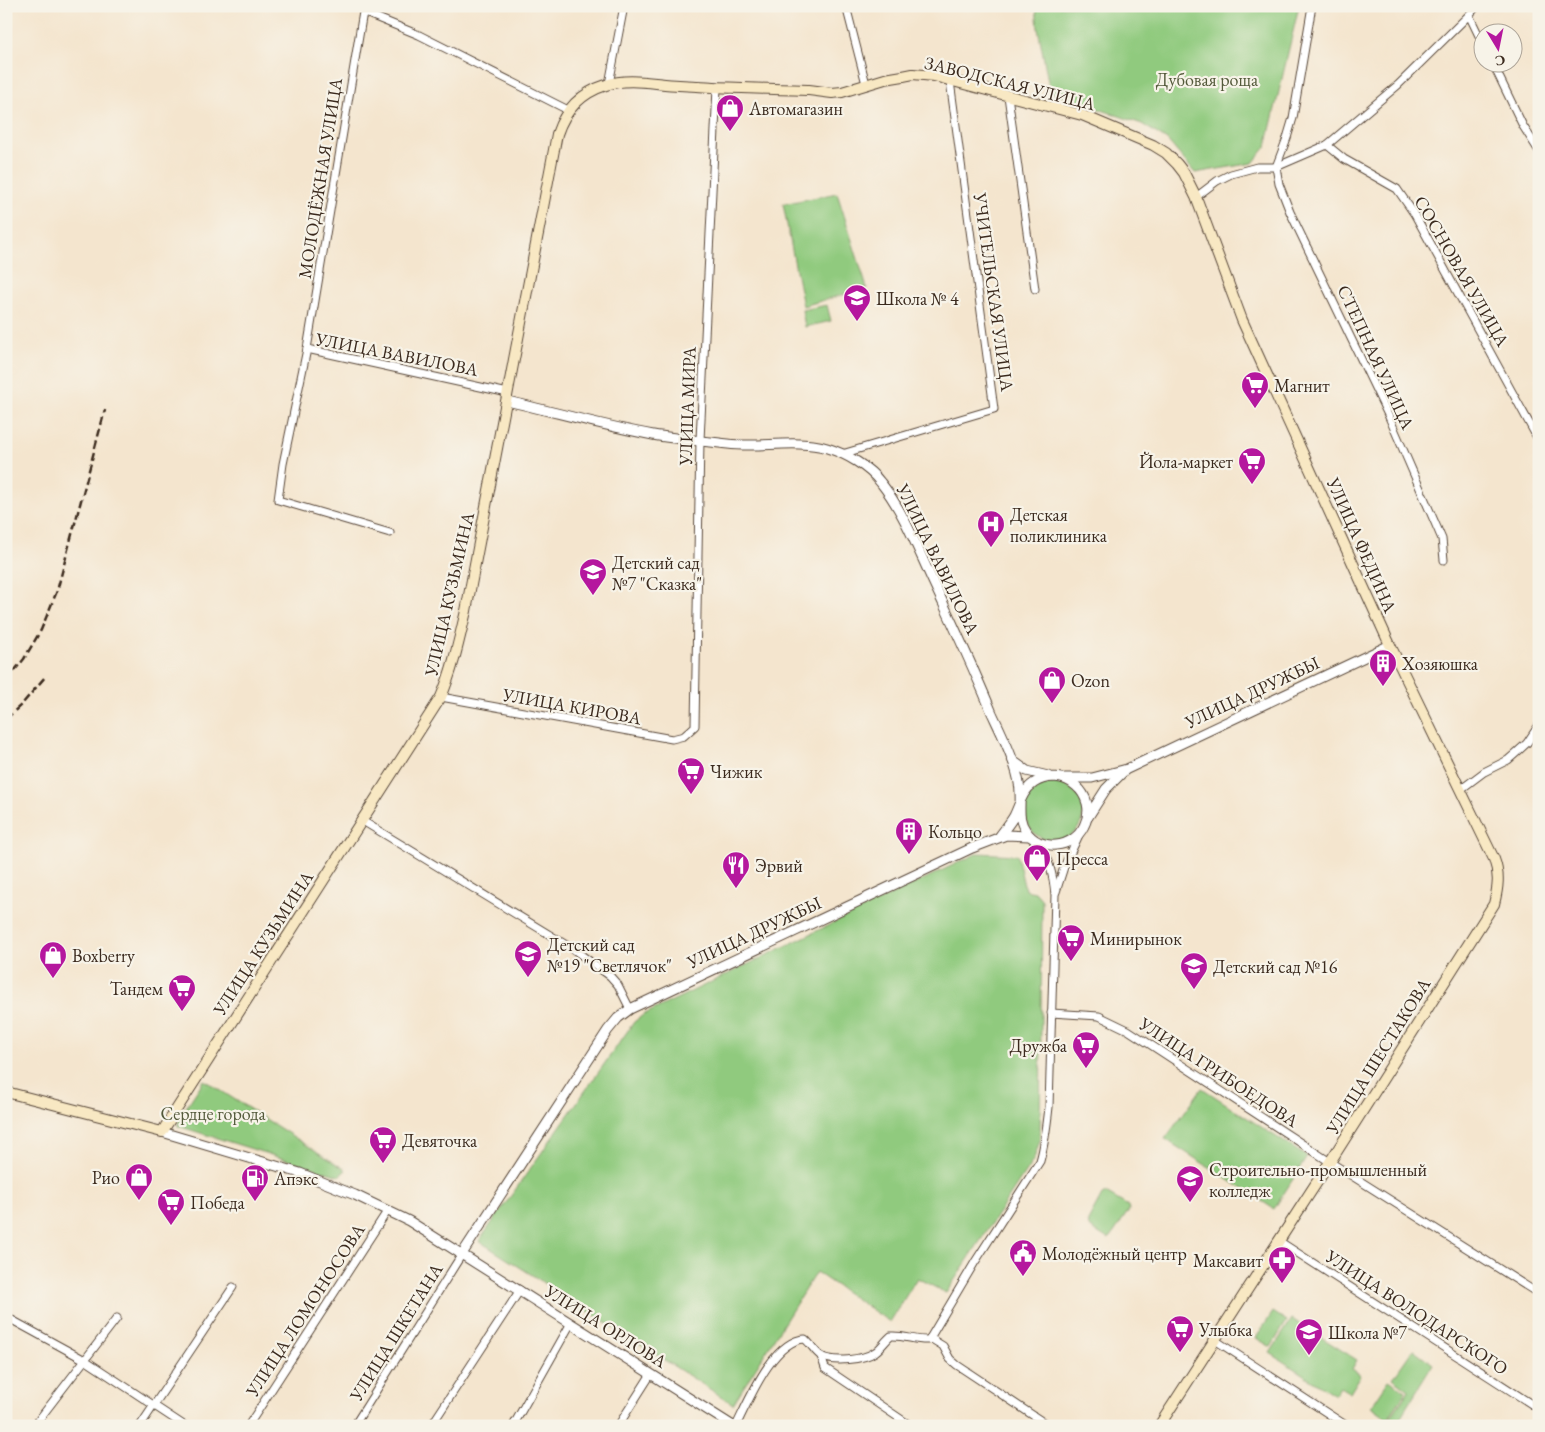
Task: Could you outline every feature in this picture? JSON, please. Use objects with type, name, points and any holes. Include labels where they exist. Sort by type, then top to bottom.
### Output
[{"type":"main road","name":"ЗАВОДСКАЯ УЛИЦА","points":[[568,110],[588,93],[609,84],[634,82],[717,88],[809,90],[832,93],[913,74],[934,76],[1082,115],[1153,145],[1166,153],[1177,164],[1184,173],[1196,197]]},
{"type":"main road","name":"УЛИЦА КУЗЬМИНА","points":[[162,1132],[440,697],[448,680],[457,651],[508,397],[557,134],[563,117],[568,110]]},
{"type":"main road","name":"УЛИЦА ФЕДИНА","points":[[1196,197],[1242,320],[1390,645],[1498,869],[1498,888],[1494,904]]},
{"type":"main road","name":"УЛИЦА ШЕСТАКОВА","points":[[1159,1426],[1494,904]]},
{"type":"main road","points":[[6,1092],[162,1132]]},
{"type":"street","points":[[609,84],[624,6]]},
{"type":"street","points":[[846,6],[866,84]]},
{"type":"street","points":[[1276,167],[1293,118],[1312,6]]},
{"type":"street","points":[[1196,197],[1217,181],[1231,174],[1257,167],[1276,167],[1328,145],[1398,85],[1477,6]]},
{"type":"street","name":"МОЛОДЁЖНАЯ УЛИЦА","points":[[307,349],[362,12],[419,36],[568,110]]},
{"type":"street","points":[[1469,15],[1472,22]]},
{"type":"street","points":[[1497,72],[1523,126],[1539,151]]},
{"type":"street","name":"УЧИТЕЛЬСКАЯ УЛИЦА","points":[[842,454],[994,409],[950,81]]},
{"type":"street","name":"УЛИЦА МИРА","points":[[695,726],[700,440],[717,88]]},
{"type":"street","points":[[1008,96],[1035,289]]},
{"type":"street","name":"СОСНОВАЯ УЛИЦА","points":[[1328,145],[1344,159],[1396,189],[1406,202],[1415,215],[1539,441]]},
{"type":"street","name":"СТЕПНАЯ УЛИЦА","points":[[1276,167],[1279,184],[1290,212],[1389,417],[1442,539],[1444,560]]},
{"type":"street","name":"УЛИЦА ВАВИЛОВА","points":[[390,532],[278,500],[283,464],[307,349],[508,397],[655,435],[751,446],[814,445],[828,448],[842,454],[871,472],[885,488],[898,508],[972,666],[1013,760],[1018,778],[1020,801]]},
{"type":"street","name":"УЛИЦА ДРУЖБЫ","points":[[1127,768],[1390,645]]},
{"type":"street","name":"УЛИЦА КИРОВА","points":[[440,697],[672,739],[684,736],[695,726]]},
{"type":"street","points":[[1460,790],[1484,772],[1508,760],[1527,742],[1539,725]]},
{"type":"street","points":[[1013,760],[1027,771],[1056,777],[1074,784],[1080,789],[1087,803],[1087,818]]},
{"type":"street","points":[[999,837],[1014,817],[1025,792],[1032,784],[1041,779],[1056,777],[1092,778],[1127,768]]},
{"type":"street","points":[[1055,894],[1064,867],[1087,818],[1106,789],[1127,768]]},
{"type":"street","points":[[821,1356],[839,1361],[866,1356],[875,1352],[891,1336],[928,1340],[975,1262],[1040,1161],[1049,1107],[1055,894],[1050,865],[1044,852],[1022,824],[1020,801]]},
{"type":"street","points":[[361,820],[573,949],[618,984],[630,1009]]},
{"type":"street","points":[[999,837],[1006,835],[1033,838],[1044,844],[1060,845],[1075,838],[1081,832]]},
{"type":"street","name":"УЛИЦА ДРУЖБЫ","points":[[462,1254],[608,1030],[618,1018],[630,1009],[999,837]]},
{"type":"street","name":"УЛИЦА ГРИБОЕДОВА","points":[[1052,1013],[1099,1016],[1114,1022],[1539,1294]]},
{"type":"street","name":"УЛИЦА ОРЛОВА","points":[[162,1132],[300,1172],[388,1210],[416,1225],[734,1426]]},
{"type":"street","name":"УЛИЦА ЛОМОНОСОВА","points":[[248,1426],[388,1210]]},
{"type":"street","name":"УЛИЦА ВОЛОДАРСКОГО","points":[[1279,1241],[1539,1409]]},
{"type":"street","name":"УЛИЦА ШКЕТАНА","points":[[354,1426],[462,1254]]},
{"type":"street","points":[[140,1426],[233,1287]]},
{"type":"street","points":[[431,1426],[520,1290]]},
{"type":"street","points":[[34,1426],[117,1318]]},
{"type":"street","points":[[6,1319],[12,1320],[85,1360],[185,1426]]},
{"type":"street","points":[[513,1426],[571,1323]]},
{"type":"street","points":[[930,1338],[943,1346],[950,1359],[957,1365],[1049,1426]]},
{"type":"street","points":[[734,1426],[759,1380],[778,1354],[788,1344],[797,1339],[805,1339],[812,1344],[821,1356],[826,1368],[911,1426]]},
{"type":"street","points":[[1215,1340],[1346,1426]]},
{"type":"street","points":[[618,1426],[651,1374]]},
{"type":"green space","name":"Дубовая роща","points":[[1036,6],[1299,6],[1266,147],[1253,163],[1195,173],[1167,140],[1142,124],[1050,92],[1038,28]]},
{"type":"green space","points":[[837,193],[867,288],[803,306],[783,204]]},
{"type":"green space","points":[[827,305],[831,321],[805,327],[802,310]]},
{"type":"green space","points":[[1054,783],[1065,785],[1078,796],[1083,812],[1081,823],[1070,836],[1054,841],[1043,839],[1030,828],[1025,812],[1027,801],[1038,788]]},
{"type":"green space","points":[[978,853],[1017,855],[1025,890],[1035,892],[1042,900],[1040,1140],[1034,1159],[946,1293],[917,1278],[890,1322],[816,1272],[733,1404],[479,1241],[634,1022],[643,1015]]},
{"type":"green space","name":"Сердце города","points":[[204,1080],[346,1170],[339,1176],[178,1126],[179,1118]]},
{"type":"green space","points":[[1202,1088],[1307,1157],[1274,1209],[1165,1139]]},
{"type":"green space","points":[[1106,1193],[1128,1206],[1129,1210],[1108,1239],[1089,1227],[1088,1221],[1102,1195]]},
{"type":"green space","points":[[1273,1312],[1287,1321],[1271,1347],[1256,1338]]},
{"type":"green space","points":[[1292,1319],[1357,1360],[1352,1369],[1361,1375],[1350,1393],[1340,1387],[1335,1395],[1270,1353]]},
{"type":"green space","points":[[1413,1349],[1433,1364],[1395,1426],[1385,1426],[1409,1390],[1393,1378]]},
{"type":"green space","points":[[1389,1380],[1406,1391],[1388,1419],[1371,1407]]},
{"type":"railway","points":[[6,681],[24,659],[41,630],[57,591],[105,410]]},
{"type":"railway","points":[[6,719],[23,703],[45,677]]},
{"type":"place","name":"Автомагазин","points":[[730,132]]},
{"type":"place","name":"Школа № 4","points":[[857,322]]},
{"type":"place","name":"Магнит","points":[[1255,409]]},
{"type":"place","name":"Йола-маркет","points":[[1252,485]]},
{"type":"place","name":"Детская поликлиника","points":[[991,548]]},
{"type":"place","name":"Детский сад №7 \"Сказка\"","points":[[593,596]]},
{"type":"place","name":"Хозяюшка","points":[[1383,687]]},
{"type":"place","name":"Ozon","points":[[1052,704]]},
{"type":"place","name":"Чижик","points":[[691,795]]},
{"type":"place","name":"Кольцо","points":[[909,855]]},
{"type":"place","name":"Пресса","points":[[1037,882]]},
{"type":"place","name":"Эрвий","points":[[736,889]]},
{"type":"place","name":"Минирынок","points":[[1071,962]]},
{"type":"place","name":"Детский сад №19 \"Светлячок\"","points":[[528,978]]},
{"type":"place","name":"Boxberry","points":[[53,979]]},
{"type":"place","name":"Детский сад №16","points":[[1194,990]]},
{"type":"place","name":"Тандем","points":[[182,1012]]},
{"type":"place","name":"Дружба","points":[[1086,1069]]},
{"type":"place","name":"Девяточка","points":[[383,1164]]},
{"type":"place","name":"Рио","points":[[139,1201]]},
{"type":"place","name":"Апэкс","points":[[255,1202]]},
{"type":"place","name":"Строительно-промышленный колледж","points":[[1190,1203]]},
{"type":"place","name":"Победа","points":[[171,1226]]},
{"type":"place","name":"Молодёжный центр","points":[[1023,1277]]},
{"type":"place","name":"Максавит","points":[[1282,1284]]},
{"type":"place","name":"Улыбка","points":[[1180,1353]]},
{"type":"place","name":"Школа №7","points":[[1309,1356]]}]
